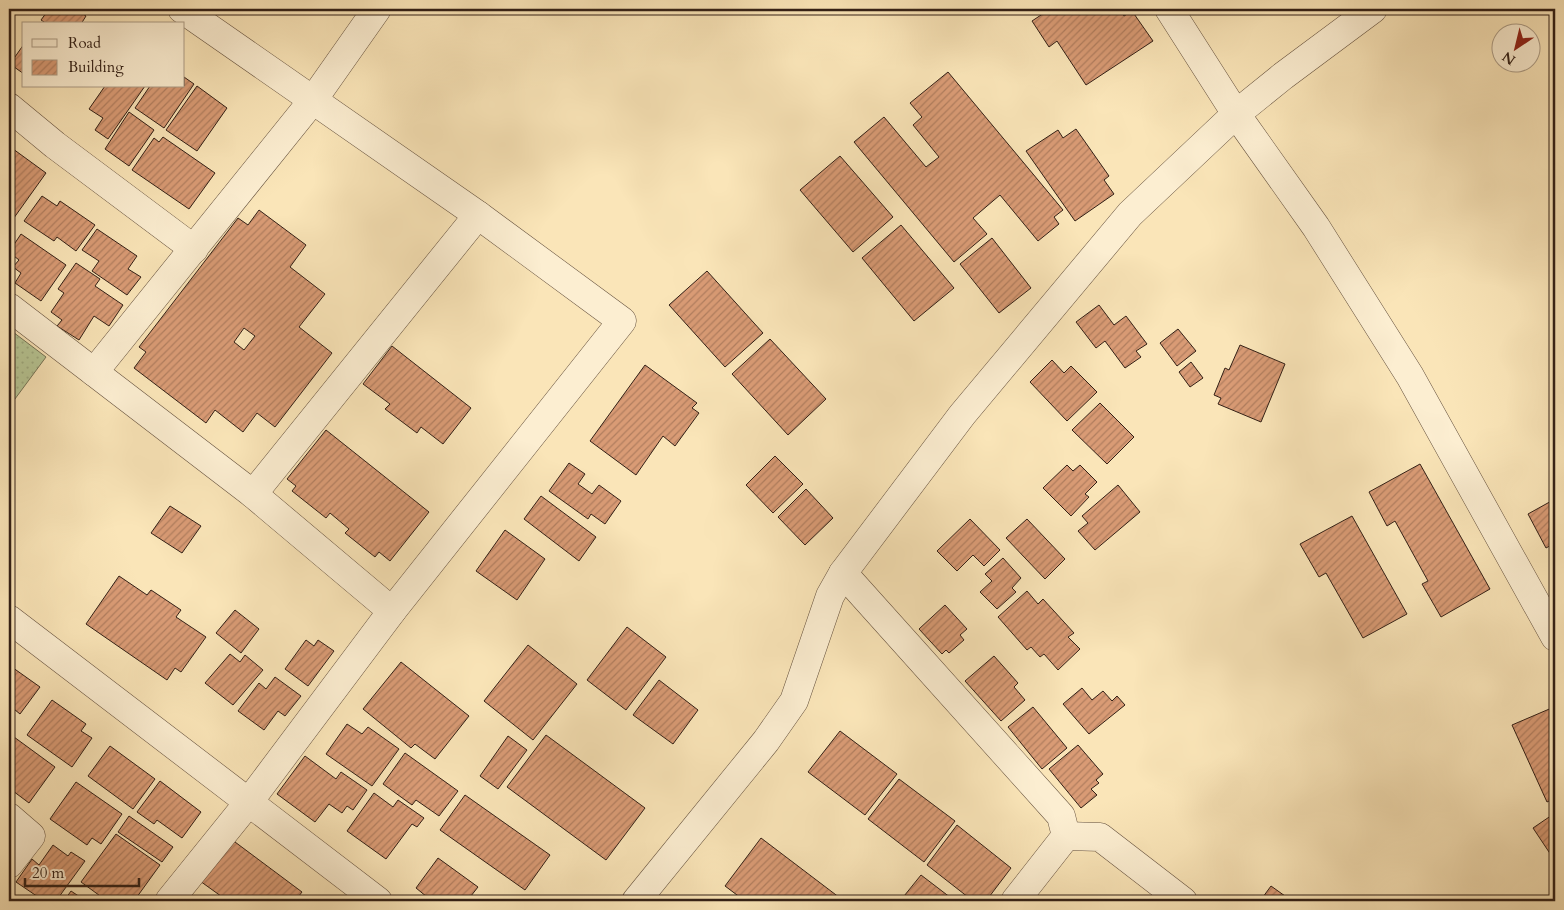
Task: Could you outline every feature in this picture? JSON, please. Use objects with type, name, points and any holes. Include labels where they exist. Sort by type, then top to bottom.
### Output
[{"type":"street","points":[[169,901],[248,802],[392,611],[622,321],[478,215],[182,9]]},
{"type":"street","points":[[94,372],[313,100],[377,9]]},
{"type":"street","points":[[1169,9],[1236,114],[1316,227],[1410,376],[1555,636]]},
{"type":"street","points":[[636,901],[766,741],[794,701],[830,596],[843,573],[962,415],[1130,214],[1236,114],[1282,76],[1373,9]]},
{"type":"street","points":[[9,107],[55,145],[194,248]]},
{"type":"street","points":[[253,494],[478,215]]},
{"type":"street","points":[[9,307],[253,494],[392,611]]},
{"type":"street","points":[[843,573],[1061,816],[1066,836]]},
{"type":"street","points":[[9,619],[378,901]]},
{"type":"street","points":[[9,817],[31,836],[9,864]]},
{"type":"street","points":[[1015,901],[1066,836]]},
{"type":"street","points":[[1066,836],[1100,837],[1183,901]]},
{"type":"green space","points":[[9,329],[46,357],[9,407]]},
{"type":"building","points":[[49,9],[75,9],[86,16],[82,22],[44,22],[41,20]]},
{"type":"building","points":[[1050,9],[1120,9],[1124,16],[1132,11],[1153,41],[1086,85],[1057,41],[1049,47],[1032,21]]},
{"type":"building","points":[[22,47],[22,73],[10,64]]},
{"type":"building","points":[[948,72],[1063,210],[1054,217],[1059,224],[1038,241],[1000,195],[973,218],[987,234],[954,262],[854,142],[884,117],[926,167],[939,157],[913,125],[922,117],[910,103]]},
{"type":"building","points":[[185,78],[194,84],[164,128],[135,108],[149,88],[185,88]]},
{"type":"building","points":[[197,86],[227,108],[197,151],[166,130]]},
{"type":"building","points":[[104,88],[144,88],[108,139],[95,130],[103,118],[89,109]]},
{"type":"building","points":[[129,112],[154,130],[129,166],[105,149]]},
{"type":"building","points":[[1076,129],[1109,176],[1104,180],[1114,194],[1075,221],[1026,151],[1058,130],[1063,138]]},
{"type":"building","points":[[163,137],[215,173],[189,209],[132,170],[154,138],[159,142]]},
{"type":"building","points":[[9,146],[46,173],[11,222],[9,221]]},
{"type":"building","points":[[840,156],[893,217],[853,252],[800,190]]},
{"type":"building","points":[[42,196],[57,206],[60,201],[95,225],[76,251],[57,237],[54,241],[24,221]]},
{"type":"building","points":[[259,210],[306,245],[290,267],[325,294],[299,327],[332,353],[275,427],[257,413],[243,432],[215,410],[206,423],[134,368],[146,352],[139,347],[238,218],[248,225]],"holes":[[[244,328],[255,336],[244,350],[234,342]]]},
{"type":"building","points":[[901,225],[954,288],[914,321],[862,258]]},
{"type":"building","points":[[97,229],[137,256],[128,269],[141,277],[127,295],[92,271],[99,261],[82,250]]},
{"type":"building","points":[[21,234],[66,265],[41,301],[15,283],[21,273],[13,267],[19,260],[9,252]]},
{"type":"building","points":[[992,238],[1031,288],[999,313],[960,264]]},
{"type":"building","points":[[76,263],[100,279],[95,286],[123,305],[109,326],[94,316],[79,340],[57,326],[62,320],[51,312],[64,293],[58,289]]},
{"type":"building","points":[[707,271],[763,333],[725,367],[669,305]]},
{"type":"building","points":[[1099,305],[1114,325],[1126,316],[1147,344],[1136,351],[1141,357],[1125,368],[1105,341],[1096,348],[1076,322]]},
{"type":"building","points":[[1178,329],[1196,351],[1177,366],[1160,343]]},
{"type":"building","points":[[770,339],[826,399],[788,435],[732,374]]},
{"type":"building","points":[[1240,345],[1285,364],[1261,422],[1218,404],[1221,398],[1214,395],[1225,368],[1229,370]]},
{"type":"building","points":[[392,346],[471,408],[443,444],[421,427],[417,433],[385,409],[390,404],[363,384]]},
{"type":"building","points":[[1052,360],[1064,373],[1071,366],[1097,392],[1067,421],[1030,382]]},
{"type":"building","points":[[1191,362],[1203,378],[1190,387],[1179,372]]},
{"type":"building","points":[[645,365],[697,403],[692,408],[699,413],[675,446],[663,436],[636,475],[590,441]]},
{"type":"building","points":[[1100,403],[1134,437],[1107,464],[1072,430]]},
{"type":"building","points":[[326,430],[429,512],[390,561],[379,552],[375,557],[345,533],[349,529],[330,513],[326,518],[292,491],[296,486],[287,479]]},
{"type":"building","points":[[775,456],[803,484],[773,513],[746,485]]},
{"type":"building","points":[[569,463],[585,474],[578,484],[592,494],[599,485],[621,501],[605,524],[591,514],[588,519],[549,491]]},
{"type":"building","points":[[1420,464],[1490,589],[1441,617],[1422,584],[1428,581],[1395,521],[1387,526],[1369,492]]},
{"type":"building","points":[[1067,465],[1073,471],[1080,465],[1097,482],[1085,494],[1089,497],[1071,516],[1043,488]]},
{"type":"building","points":[[1118,485],[1140,512],[1095,550],[1078,531],[1088,523],[1082,516]]},
{"type":"building","points":[[806,489],[833,518],[805,545],[778,517]]},
{"type":"building","points":[[541,496],[596,537],[579,561],[524,519]]},
{"type":"building","points":[[1555,499],[1555,543],[1546,548],[1528,514]]},
{"type":"building","points":[[170,506],[201,526],[182,553],[151,533]]},
{"type":"building","points":[[1352,516],[1407,614],[1363,638],[1326,573],[1319,577],[1300,544]]},
{"type":"building","points":[[970,519],[1000,550],[984,566],[973,555],[957,571],[937,551]]},
{"type":"building","points":[[1027,519],[1065,559],[1045,579],[1006,538]]},
{"type":"building","points":[[505,530],[545,559],[517,600],[476,571]]},
{"type":"building","points":[[1003,558],[1021,578],[1012,588],[1016,592],[997,609],[980,592],[992,581],[985,574]]},
{"type":"building","points":[[119,576],[147,595],[151,590],[181,610],[176,617],[206,637],[181,672],[175,668],[167,680],[86,624]]},
{"type":"building","points":[[1027,591],[1038,604],[1043,599],[1074,633],[1068,637],[1080,649],[1058,670],[1044,654],[1040,657],[1031,647],[1027,650],[998,617]]},
{"type":"building","points":[[945,605],[967,629],[960,635],[964,640],[949,653],[946,650],[942,654],[919,629]]},
{"type":"building","points":[[235,610],[259,629],[241,653],[216,633]]},
{"type":"building","points":[[627,627],[666,657],[626,710],[587,680]]},
{"type":"building","points":[[306,640],[314,646],[318,640],[334,651],[308,686],[285,669]]},
{"type":"building","points":[[528,645],[577,684],[533,740],[484,701]]},
{"type":"building","points":[[230,654],[240,662],[245,655],[263,670],[233,705],[205,683]]},
{"type":"building","points":[[994,656],[1018,683],[1014,687],[1025,700],[1001,721],[965,681]]},
{"type":"building","points":[[401,662],[469,716],[435,759],[415,744],[411,748],[363,709]]},
{"type":"building","points":[[9,665],[40,687],[20,714],[9,705]]},
{"type":"building","points":[[275,677],[301,696],[285,716],[278,711],[264,730],[238,711],[259,683],[266,689]]},
{"type":"building","points":[[659,680],[698,710],[673,744],[633,715]]},
{"type":"building","points":[[1082,688],[1092,700],[1103,691],[1112,701],[1117,696],[1125,705],[1089,734],[1063,704]]},
{"type":"building","points":[[52,700],[86,724],[81,731],[92,738],[72,767],[27,735]]},
{"type":"building","points":[[1033,707],[1067,748],[1042,769],[1008,727]]},
{"type":"building","points":[[1554,707],[1555,798],[1547,802],[1512,725]]},
{"type":"building","points":[[347,724],[362,734],[368,727],[399,749],[372,786],[326,754]]},
{"type":"building","points":[[840,731],[897,774],[865,815],[808,772]]},
{"type":"building","points":[[546,735],[645,808],[606,860],[507,787]]},
{"type":"building","points":[[508,736],[527,750],[498,789],[480,776]]},
{"type":"building","points":[[14,737],[55,767],[29,803],[9,788],[9,745]]},
{"type":"building","points":[[1078,745],[1103,774],[1096,780],[1099,783],[1091,789],[1097,795],[1081,808],[1049,769]]},
{"type":"building","points":[[110,746],[155,779],[133,809],[88,776]]},
{"type":"building","points":[[405,753],[458,791],[439,816],[416,800],[412,805],[383,784]]},
{"type":"building","points":[[305,756],[336,779],[341,772],[367,790],[353,810],[347,806],[342,813],[329,804],[315,822],[277,794]]},
{"type":"building","points":[[899,779],[955,821],[924,862],[868,819]]},
{"type":"building","points":[[160,781],[201,812],[182,838],[157,820],[154,824],[137,812]]},
{"type":"building","points":[[76,782],[122,814],[101,844],[92,838],[87,845],[50,819]]},
{"type":"building","points":[[374,793],[393,807],[398,800],[424,818],[417,827],[412,824],[386,859],[347,831]]},
{"type":"building","points":[[465,795],[550,855],[525,890],[440,830]]},
{"type":"building","points":[[1555,813],[1555,861],[1533,828]]},
{"type":"building","points":[[129,816],[173,847],[162,862],[118,832]]},
{"type":"building","points":[[957,825],[1011,868],[986,901],[973,901],[927,865]]},
{"type":"building","points":[[116,834],[160,865],[134,901],[107,901],[81,882]]},
{"type":"building","points":[[761,838],[844,901],[745,901],[725,886]]},
{"type":"building","points":[[231,839],[302,892],[295,901],[224,901],[225,899],[200,881]]},
{"type":"building","points":[[53,845],[68,856],[71,852],[85,861],[56,901],[44,901],[16,882],[32,859],[39,865]]},
{"type":"building","points":[[438,858],[478,887],[467,901],[432,901],[416,888]]},
{"type":"building","points":[[921,875],[955,901],[900,901]]},
{"type":"building","points":[[1271,886],[1292,901],[1260,901]]},
{"type":"building","points":[[71,891],[86,901],[64,901]]},
{"type":"building","points":[[479,896],[486,901],[475,901]]}]
